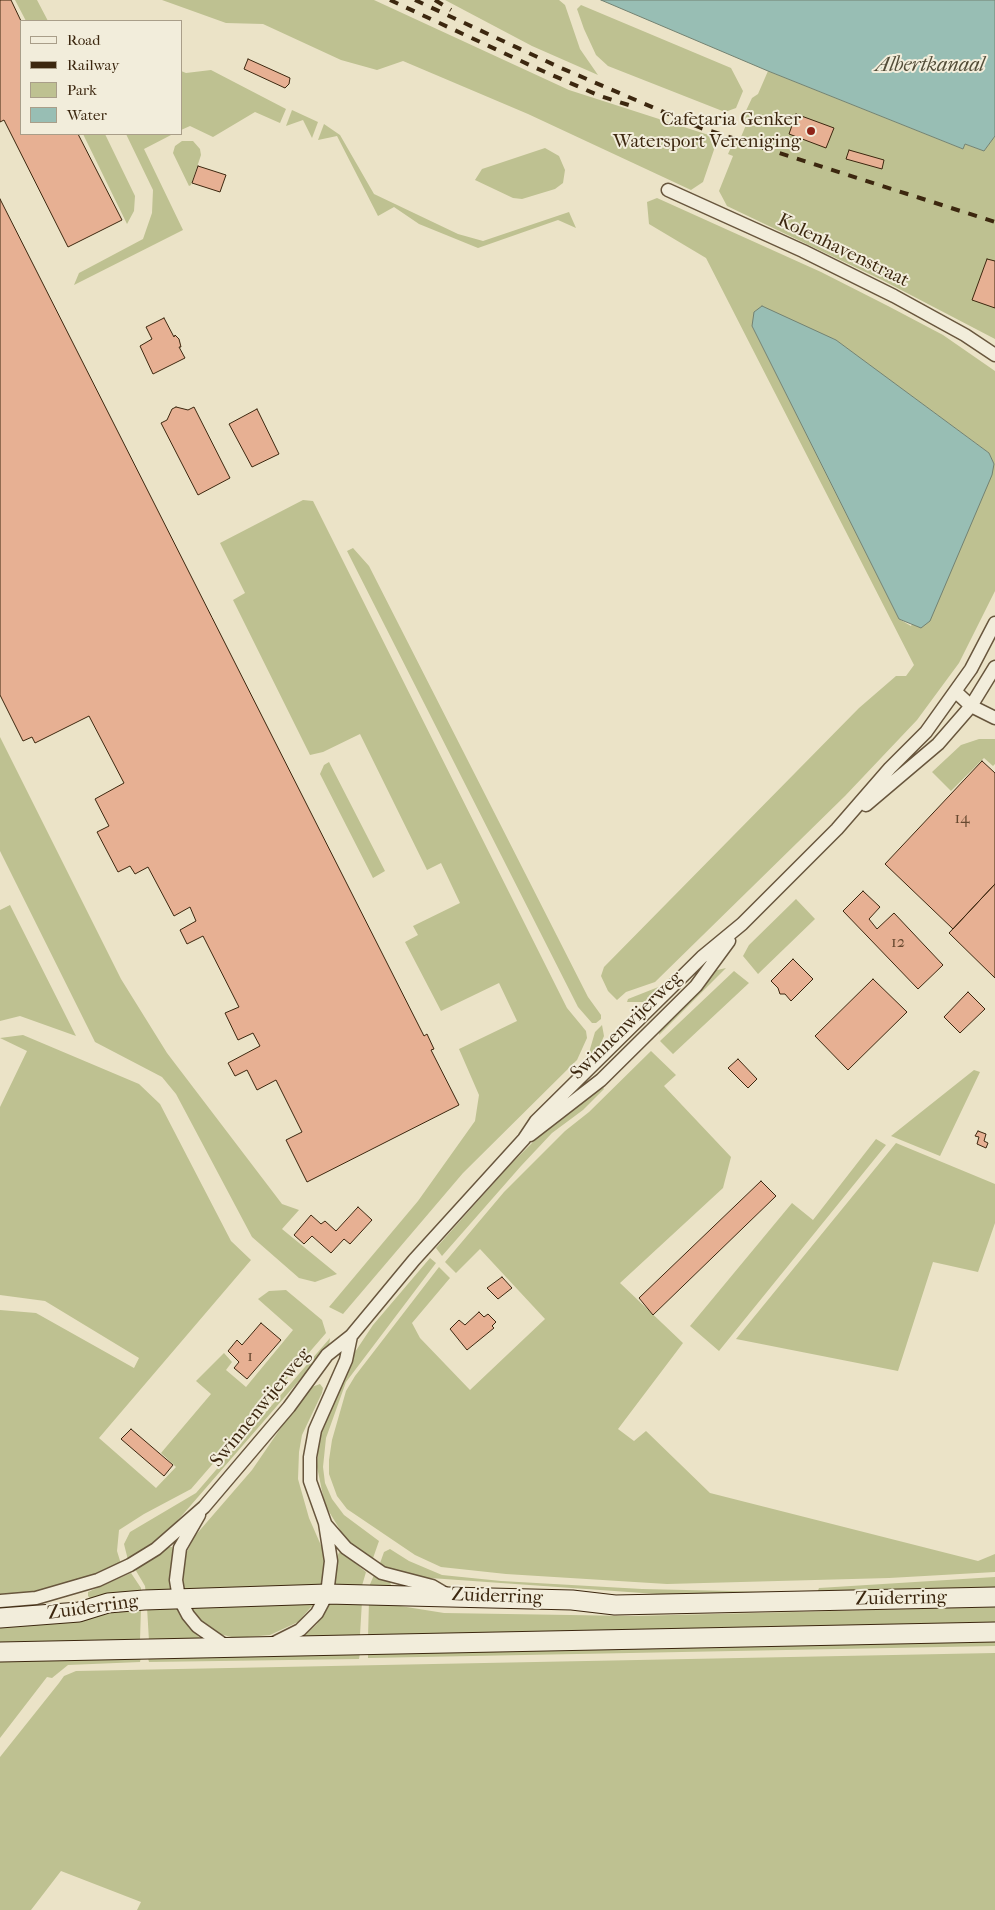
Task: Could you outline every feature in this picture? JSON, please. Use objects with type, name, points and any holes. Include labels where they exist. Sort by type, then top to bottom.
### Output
[{"type":"main road","name":"Zuiderring","points":[[0,1618],[79,1612],[108,1604],[179,1598],[327,1594],[572,1600],[615,1604],[995,1597]]},
{"type":"main road","name":"Zuiderring","points":[[0,1652],[995,1632]]},
{"type":"street","name":"Kolenhavenstraat","points":[[668,190],[803,251],[885,292],[965,335],[995,355]]},
{"type":"street","name":"Swinnenwijerweg","points":[[0,1601],[36,1598],[98,1580],[130,1565],[156,1549],[204,1507],[288,1407],[327,1355],[350,1336],[414,1260],[524,1139],[536,1121],[589,1066],[702,957],[742,924],[837,829],[890,768],[926,732],[971,669],[995,623]]},
{"type":"street","points":[[971,669],[994,670]]},
{"type":"street","name":"Swinnenwijerweg","points":[[837,829],[938,744],[971,706],[994,670]]},
{"type":"street","points":[[956,692],[971,706],[995,718]]},
{"type":"street","name":"Swinnenwijerweg","points":[[524,1139],[580,1098],[607,1074],[696,986],[742,924]]},
{"type":"street","name":"Swinnenwijerweg","points":[[267,1646],[300,1630],[317,1613],[327,1594],[331,1561],[324,1523],[310,1480],[310,1458],[315,1430],[346,1360],[350,1336]]},
{"type":"street","name":"Swinnenwijerweg","points":[[204,1507],[180,1548],[176,1580],[179,1598],[188,1615],[197,1626],[227,1647]]},
{"type":"street","name":"Swinnenwijerweg","points":[[324,1523],[346,1548],[382,1573],[432,1586],[449,1596]]},
{"type":"green space","points":[[15,0],[37,0],[47,20],[25,20]]},
{"type":"green space","points":[[162,0],[374,0],[569,90],[718,138],[703,182],[691,190],[528,114],[403,61],[377,70],[341,60],[263,24],[226,23]]},
{"type":"green space","points":[[445,0],[559,0],[565,5],[580,49],[598,75],[532,46]]},
{"type":"green space","points":[[581,5],[731,68],[743,91],[736,108],[725,112],[608,66],[596,55],[584,29],[577,9]]},
{"type":"green space","points":[[211,70],[286,109],[280,123],[255,112],[213,137],[190,126],[182,130],[182,71],[186,73]]},
{"type":"green space","points":[[768,71],[963,149],[965,144],[984,151],[995,136],[995,339],[882,280],[727,206],[719,191],[733,156],[728,154],[733,143],[738,144],[746,125],[743,117],[752,98],[758,94]]},
{"type":"green space","points":[[292,110],[318,122],[312,138],[303,120],[286,126]]},
{"type":"green space","points":[[324,124],[340,135],[374,194],[458,234],[483,241],[569,212],[576,228],[558,220],[478,248],[419,224],[394,207],[378,216],[337,136],[318,140]]},
{"type":"green space","points":[[83,135],[105,135],[135,196],[134,211],[127,224]]},
{"type":"green space","points":[[126,135],[171,135],[144,149],[183,230],[74,285],[79,273],[143,239],[152,213],[153,190]]},
{"type":"green space","points":[[182,141],[193,141],[200,149],[201,155],[191,185],[189,186],[173,153],[175,146]]},
{"type":"green space","points":[[545,148],[559,156],[565,170],[563,183],[555,189],[522,199],[513,198],[475,180],[482,169]]},
{"type":"green space","points":[[657,198],[821,272],[943,335],[995,371],[995,591],[959,663],[917,720],[845,796],[655,982],[626,992],[617,1000],[608,991],[601,976],[604,967],[859,708],[896,676],[906,676],[914,665],[706,258],[649,224],[647,202]],"holes":[[[752,326],[834,339],[989,453],[994,464],[911,626],[899,619]]]},
{"type":"green space","points":[[303,500],[313,501],[567,1008],[586,1031],[587,1038],[577,1060],[463,1173],[343,1314],[329,1307],[418,1201],[475,1121],[479,1095],[459,1049],[517,1021],[499,983],[441,1011],[405,942],[418,935],[413,926],[460,903],[441,863],[427,870],[360,734],[323,752],[310,755],[233,600],[245,593],[220,543]]},
{"type":"green space","points":[[353,548],[369,566],[588,997],[601,1015],[601,1019],[596,1023],[592,1023],[578,1007],[347,551]]},
{"type":"green space","points":[[0,737],[121,979],[167,1053],[282,1204],[299,1210],[282,1229],[337,1274],[315,1282],[299,1278],[252,1237],[176,1094],[162,1077],[95,1042],[0,851]]},
{"type":"green space","points":[[979,739],[995,739],[995,764],[993,766],[984,758],[951,791],[932,772],[961,745]]},
{"type":"green space","points":[[329,762],[385,871],[373,878],[320,774],[324,765]]},
{"type":"green space","points":[[796,899],[815,919],[758,974],[743,956],[749,945]]},
{"type":"green space","points":[[10,905],[76,1036],[20,1016],[0,1021],[0,910]]},
{"type":"green space","points":[[726,968],[659,1035],[660,1028],[713,971]]},
{"type":"green space","points":[[734,971],[749,983],[673,1054],[660,1041]]},
{"type":"green space","points":[[661,986],[663,987],[645,1002],[627,1002],[628,999]]},
{"type":"green space","points":[[602,1025],[604,1036],[598,1050],[590,1059],[588,1056],[595,1032]]},
{"type":"green space","points":[[23,1035],[139,1084],[160,1104],[231,1241],[251,1260],[99,1438],[156,1488],[176,1467],[161,1453],[211,1394],[196,1381],[224,1353],[232,1362],[226,1370],[246,1387],[293,1330],[258,1299],[269,1291],[286,1290],[322,1320],[326,1333],[191,1489],[144,1514],[119,1530],[117,1551],[121,1564],[100,1575],[35,1593],[0,1597],[0,1310],[36,1313],[134,1368],[139,1358],[45,1301],[0,1295],[0,1107],[27,1051],[0,1038]]},
{"type":"green space","points":[[651,1051],[676,1075],[664,1086],[731,1157],[723,1188],[620,1283],[683,1343],[618,1429],[634,1441],[646,1431],[710,1493],[978,1561],[995,1554],[995,1572],[889,1578],[667,1584],[506,1574],[441,1567],[415,1555],[347,1509],[337,1496],[329,1474],[329,1460],[332,1440],[346,1391],[355,1376],[439,1267],[450,1278],[412,1323],[420,1338],[470,1390],[545,1319],[480,1249],[456,1273],[445,1262],[504,1192],[565,1131],[589,1112]]},
{"type":"green space","points":[[974,1070],[980,1072],[940,1156],[891,1136]]},
{"type":"green space","points":[[602,1086],[604,1089],[583,1110],[552,1133],[442,1256],[436,1248],[510,1165],[538,1137]]},
{"type":"green space","points":[[876,1139],[886,1145],[719,1351],[690,1326],[792,1203],[813,1220]]},
{"type":"green space","points":[[896,1143],[995,1184],[995,1223],[978,1272],[933,1262],[898,1371],[736,1339]]},
{"type":"green space","points":[[430,1258],[436,1263],[346,1382],[326,1438],[323,1467],[325,1483],[332,1499],[344,1515],[379,1541],[372,1561],[348,1543],[325,1505],[317,1467],[318,1448],[325,1417],[353,1355],[373,1325]]},
{"type":"green space","points":[[330,1338],[329,1346],[165,1534],[128,1560],[124,1544],[130,1532],[196,1493]]},
{"type":"green space","points":[[320,1384],[323,1388],[322,1393],[302,1435],[298,1479],[309,1518],[323,1550],[326,1567],[322,1590],[185,1594],[182,1573],[185,1556],[194,1537],[252,1470],[309,1388]]},
{"type":"green space","points":[[169,1547],[172,1547],[173,1550],[169,1581],[171,1594],[146,1595],[145,1586],[135,1569]]},
{"type":"green space","points":[[390,1549],[409,1561],[442,1575],[501,1581],[642,1589],[817,1593],[671,1595],[416,1577],[379,1566],[384,1552]]},
{"type":"green space","points":[[340,1551],[366,1572],[361,1589],[333,1588],[336,1558]]},
{"type":"green space","points":[[131,1573],[141,1588],[141,1595],[91,1599],[88,1596],[88,1592]]},
{"type":"green space","points":[[374,1575],[390,1582],[392,1588],[368,1589]]},
{"type":"green space","points":[[995,1577],[995,1589],[817,1593],[819,1588]]},
{"type":"green space","points":[[317,1600],[298,1622],[270,1635],[236,1638],[215,1633],[202,1623],[187,1603]]},
{"type":"green space","points":[[330,1601],[362,1601],[360,1635],[303,1637],[317,1624]]},
{"type":"green space","points":[[369,1601],[444,1613],[633,1616],[995,1607],[995,1623],[368,1637]]},
{"type":"green space","points":[[177,1604],[189,1628],[202,1640],[149,1641],[147,1607]]},
{"type":"green space","points":[[141,1608],[140,1640],[0,1642],[0,1626]]},
{"type":"green space","points":[[995,1640],[995,1646],[368,1658],[368,1654]]},
{"type":"green space","points":[[360,1653],[359,1659],[149,1662],[148,1658]]},
{"type":"green space","points":[[995,1653],[995,1910],[137,1910],[141,1902],[61,1871],[31,1910],[0,1910],[0,1757],[64,1676],[76,1671]]},
{"type":"green space","points":[[141,1657],[140,1662],[68,1665],[52,1678],[47,1677],[0,1738],[0,1660]]},
{"type":"water","name":"Albertkanaal","points":[[601,0],[995,0],[995,136],[984,151],[965,144],[963,149],[768,71]]},
{"type":"water","points":[[762,306],[836,340],[989,453],[994,464],[992,475],[930,621],[921,628],[899,619],[752,326],[754,312]]},
{"type":"building","points":[[0,0],[11,0],[21,20],[20,135],[79,135],[122,220],[68,247],[4,120],[0,122]]},
{"type":"building","points":[[248,59],[290,78],[289,84],[285,88],[244,69]]},
{"type":"building","name":"Cafetaria Genker Watersport Vereniging","points":[[796,114],[834,128],[826,148],[789,134]]},
{"type":"building","points":[[849,150],[884,160],[882,169],[846,159]]},
{"type":"building","points":[[198,166],[226,175],[220,192],[192,183]]},
{"type":"building","points":[[0,199],[424,1036],[427,1034],[434,1049],[431,1050],[459,1105],[307,1182],[286,1140],[302,1132],[276,1080],[257,1090],[247,1070],[235,1076],[228,1063],[260,1046],[253,1033],[238,1040],[225,1013],[239,1007],[203,936],[187,944],[180,930],[196,921],[190,907],[174,916],[148,867],[135,874],[130,866],[118,872],[97,832],[109,826],[95,799],[124,783],[89,716],[35,743],[32,737],[23,741],[0,695]]},
{"type":"building","points":[[987,259],[995,261],[995,308],[972,300]]},
{"type":"building","points":[[164,318],[174,337],[175,335],[179,339],[181,347],[179,347],[185,358],[153,374],[140,346],[152,339],[146,327]]},
{"type":"building","points":[[176,407],[188,410],[194,407],[230,478],[198,495],[161,423],[167,420],[172,409]]},
{"type":"building","points":[[257,409],[279,454],[252,467],[229,424]]},
{"type":"building","points":[[982,761],[995,773],[995,884],[953,929],[885,864]]},
{"type":"building","points":[[995,884],[995,978],[949,933]]},
{"type":"building","points":[[863,891],[880,907],[869,919],[877,929],[894,913],[943,965],[918,989],[843,911]]},
{"type":"building","points":[[793,959],[813,979],[791,1001],[785,994],[780,994],[778,988],[771,981]]},
{"type":"building","points":[[873,979],[907,1012],[848,1070],[815,1036]]},
{"type":"building","points":[[968,992],[985,1009],[960,1033],[944,1017]]},
{"type":"building","points":[[738,1059],[757,1079],[748,1088],[728,1068]]},
{"type":"building","points":[[978,1131],[986,1134],[984,1141],[988,1143],[986,1148],[977,1144],[979,1137],[975,1136]]},
{"type":"building","points":[[761,1181],[776,1196],[653,1315],[639,1298]]},
{"type":"building","points":[[358,1207],[372,1220],[350,1244],[344,1239],[331,1253],[312,1236],[304,1244],[294,1235],[311,1215],[321,1224],[325,1221],[336,1231]]},
{"type":"building","points":[[502,1277],[512,1288],[498,1299],[487,1288]]},
{"type":"building","points":[[479,1312],[484,1317],[488,1314],[496,1322],[492,1326],[494,1328],[467,1350],[450,1329],[459,1320],[465,1325]]},
{"type":"building","points":[[261,1323],[281,1340],[247,1379],[234,1368],[239,1362],[228,1351],[237,1340],[242,1345]]},
{"type":"building","points":[[131,1429],[173,1465],[164,1476],[121,1439]]},
{"type":"railway","points":[[390,0],[536,68],[600,96],[632,106]]},
{"type":"railway","points":[[415,0],[561,68],[701,128],[995,222]]},
{"type":"railway","points":[[435,0],[451,10]]},
{"type":"place","name":"Cafetaria Genker Watersport Vereniging","points":[[811,131]]}]
